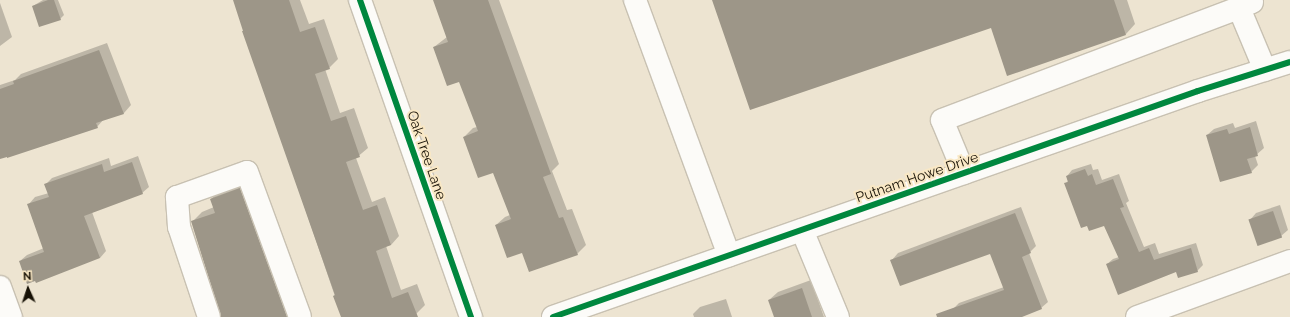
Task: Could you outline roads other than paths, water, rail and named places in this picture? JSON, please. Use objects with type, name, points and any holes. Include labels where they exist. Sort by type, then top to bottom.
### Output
[{"type":"street","name":"Oak Tree Lane","points":[[360,0],[471,317]]},
{"type":"street","points":[[635,0],[729,256]]},
{"type":"street","points":[[964,173],[942,120],[1245,4],[1265,70]]},
{"type":"street","name":"Putnam Howe Drive","points":[[553,317],[1198,91],[1290,62]]},
{"type":"street","points":[[209,317],[179,227],[177,197],[247,172],[300,317]]},
{"type":"street","points":[[802,230],[838,317]]},
{"type":"street","points":[[1138,317],[1290,261]]}]
